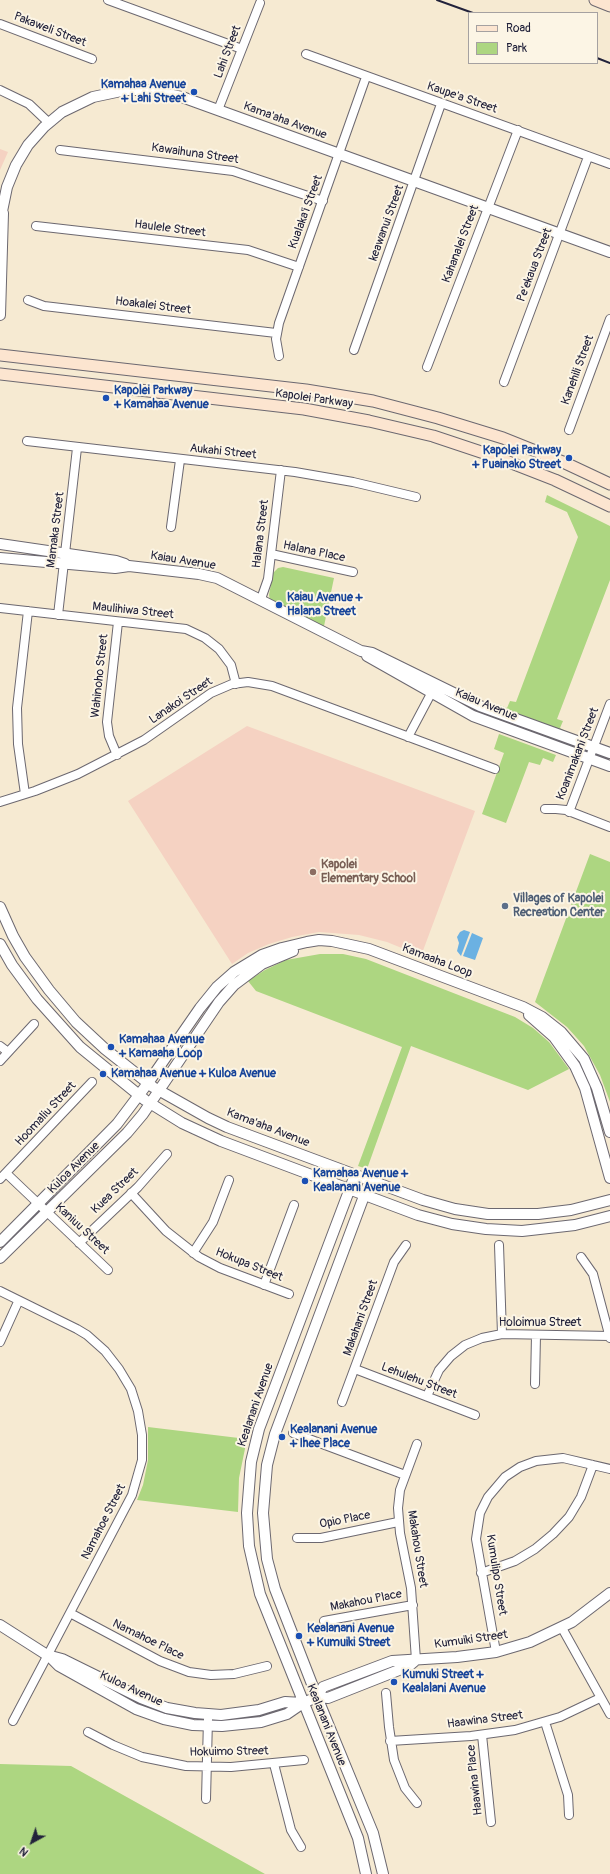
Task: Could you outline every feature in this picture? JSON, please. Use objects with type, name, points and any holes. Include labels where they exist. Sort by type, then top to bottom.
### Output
[{"type":"main road","points":[[595,0],[610,6]]},
{"type":"main road","name":"Kapolei Parkway","points":[[0,355],[306,390],[373,401],[438,418],[502,438],[563,462],[610,484]]},
{"type":"main road","name":"Kapolei Parkway","points":[[0,374],[304,409],[369,421],[433,436],[496,456],[555,480],[610,506]]},
{"type":"street","points":[[108,0],[242,49]]},
{"type":"street","name":"Lahi Street","points":[[218,110],[260,3]]},
{"type":"street","name":"Pakaweli Street","points":[[0,24],[92,59]]},
{"type":"street","name":"Kaupe'a Street","points":[[306,54],[366,77],[610,164]]},
{"type":"street","name":"Kualaka'i Street","points":[[279,356],[276,333],[366,77]]},
{"type":"street","points":[[0,90],[28,104],[48,122]]},
{"type":"street","name":"Kama'aha Avenue","points":[[0,315],[1,216],[7,187],[16,165],[28,145],[48,122],[62,112],[82,101],[104,93],[126,90],[149,90],[171,93],[610,252]]},
{"type":"street","name":"keawanui Street","points":[[354,350],[441,104]]},
{"type":"street","name":"Kahanalei Street","points":[[428,367],[518,130]]},
{"type":"street","name":"Kawaihuna Street","points":[[60,150],[233,171],[322,201]]},
{"type":"street","name":"Pe'ekaua Street","points":[[504,382],[588,157]]},
{"type":"street","name":"Haulele Street","points":[[36,226],[248,250],[299,267]]},
{"type":"street","name":"Hoakalei Street","points":[[28,300],[44,306],[276,333]]},
{"type":"street","name":"Kanehili Street","points":[[569,430],[607,338],[610,318]]},
{"type":"street","name":"Aukahi Street","points":[[27,441],[180,460],[281,470],[353,482],[416,497]]},
{"type":"street","name":"Mamaka Street","points":[[58,615],[77,448]]},
{"type":"street","points":[[171,527],[180,460]]},
{"type":"street","name":"Halana Street","points":[[261,599],[268,580],[281,470]]},
{"type":"street","name":"Kaiau Avenue","points":[[0,544],[65,558]]},
{"type":"street","name":"Halana Place","points":[[271,554],[353,572]]},
{"type":"street","name":"Kaiau Avenue","points":[[0,558],[65,558],[116,561],[128,566],[208,576],[226,582],[361,650],[372,653],[434,689],[478,718],[610,766]]},
{"type":"street","name":"Maulihiwa Street","points":[[0,608],[118,622],[179,627],[199,634],[225,656],[233,670],[236,684]]},
{"type":"street","points":[[24,794],[18,744],[17,708],[28,612]]},
{"type":"street","name":"Wahinoho Street","points":[[117,755],[109,736],[107,722],[118,622]]},
{"type":"street","name":"Lanakoi Street","points":[[0,802],[78,774],[117,755],[144,740],[211,693],[236,684],[256,683],[272,686],[494,770]]},
{"type":"street","points":[[408,737],[434,689]]},
{"type":"street","name":"Kaiau Avenue","points":[[434,689],[610,753]]},
{"type":"street","name":"Koanimakani Street","points":[[569,812],[610,706]]},
{"type":"street","points":[[545,810],[556,809],[569,812],[610,827]]},
{"type":"street","name":"Kama'aha Avenue","points":[[0,908],[13,936],[37,974],[76,1022],[100,1045],[148,1083],[189,1109],[227,1127],[439,1205],[488,1214],[522,1215],[555,1212],[610,1200]]},
{"type":"street","points":[[13,936],[0,944],[24,982],[65,1032],[96,1061],[139,1096],[182,1123],[221,1141],[435,1220],[486,1229],[522,1231],[575,1225],[610,1216]]},
{"type":"street","name":"Kamaaha Loop","points":[[148,1083],[210,995],[225,979],[242,966],[262,955],[294,944],[319,940],[345,944],[381,954],[531,1011],[552,1024],[578,1051],[589,1068],[597,1088],[610,1132]]},
{"type":"street","name":"Kamaaha Loop","points":[[158,1090],[219,1002],[243,977],[262,964],[284,954],[308,948],[345,944]]},
{"type":"street","name":"Kamaaha Loop","points":[[518,1006],[554,1037],[575,1066],[585,1088],[610,1178]]},
{"type":"street","points":[[0,1060],[34,1024]]},
{"type":"street","points":[[0,1046],[8,1052]]},
{"type":"street","name":"Hoomaliu Street","points":[[3,1176],[92,1082]]},
{"type":"street","name":"Kuloa Avenue","points":[[0,1242],[37,1203],[106,1136],[148,1083]]},
{"type":"street","name":"Kuloa Avenue","points":[[0,1258],[119,1142],[150,1103],[158,1090]]},
{"type":"street","name":"Kuea Street","points":[[79,1242],[131,1193],[167,1154]]},
{"type":"street","name":"Kealanani Avenue","points":[[354,1175],[259,1429],[248,1479],[247,1529],[255,1578],[303,1703],[358,1838],[366,1874]]},
{"type":"street","name":"Kaniuu Street","points":[[3,1176],[37,1203],[108,1270]]},
{"type":"street","points":[[193,1253],[217,1215],[229,1180]]},
{"type":"street","name":"Kealanani Avenue","points":[[370,1180],[275,1434],[264,1481],[263,1528],[271,1574],[317,1696],[373,1832],[383,1874]]},
{"type":"street","name":"Hokupa Street","points":[[131,1193],[166,1231],[193,1253],[220,1268],[289,1294]]},
{"type":"street","points":[[264,1285],[294,1205]]},
{"type":"street","name":"Makahani Street","points":[[342,1402],[394,1262],[406,1245]]},
{"type":"street","points":[[499,1245],[502,1334]]},
{"type":"street","points":[[581,1257],[593,1274],[610,1336]]},
{"type":"street","name":"Namahoe Street","points":[[0,1291],[18,1302],[77,1329],[87,1335],[105,1351],[119,1369],[131,1389],[141,1423],[142,1460],[132,1495],[13,1721]]},
{"type":"street","points":[[0,1342],[18,1302]]},
{"type":"street","name":"Holoimua Street","points":[[427,1396],[439,1370],[457,1350],[482,1338],[502,1334],[610,1336]]},
{"type":"street","points":[[535,1384],[536,1335]]},
{"type":"street","name":"Lehulehu Street","points":[[355,1369],[475,1415]]},
{"type":"street","points":[[293,1433],[405,1475]]},
{"type":"street","name":"Makahou Street","points":[[416,1660],[412,1605],[398,1522],[399,1499],[405,1475],[417,1444]]},
{"type":"street","name":"Kumulipo Street","points":[[496,1652],[477,1548],[478,1522],[484,1505],[498,1483],[520,1467],[545,1459],[563,1458],[610,1468]]},
{"type":"street","points":[[481,1573],[515,1561],[535,1549],[553,1534],[569,1517],[581,1497],[594,1465]]},
{"type":"street","name":"Opio Place","points":[[297,1538],[321,1538],[398,1522]]},
{"type":"street","name":"Kumuiki Street","points":[[317,1696],[323,1687],[392,1661],[496,1652],[530,1642],[562,1628],[585,1614],[610,1593]]},
{"type":"street","name":"Makahou Place","points":[[324,1621],[412,1605]]},
{"type":"street","name":"Namahoe Place","points":[[70,1613],[160,1661],[189,1672],[211,1675],[234,1674],[267,1666]]},
{"type":"street","name":"Kuloa Avenue","points":[[0,1625],[47,1654],[62,1659],[154,1703],[181,1711],[209,1715],[246,1713],[285,1702],[303,1703]]},
{"type":"street","points":[[562,1628],[610,1714]]},
{"type":"street","name":"Kuloa Avenue","points":[[47,1654],[59,1666],[136,1709],[179,1722],[208,1726],[235,1726],[261,1722],[287,1714],[303,1703],[317,1696]]},
{"type":"street","points":[[386,1693],[390,1741],[396,1767],[405,1788],[417,1803]]},
{"type":"street","name":"Haawina Street","points":[[390,1741],[482,1735],[515,1730],[546,1722],[575,1711],[600,1698]]},
{"type":"street","points":[[206,1800],[209,1715]]},
{"type":"street","points":[[546,1722],[568,1795],[569,1815]]},
{"type":"street","name":"Hokuimo Street","points":[[88,1732],[113,1745],[142,1757],[172,1764],[207,1767],[274,1764],[304,1760]]},
{"type":"street","name":"Haawina Place","points":[[482,1735],[491,1822]]},
{"type":"street","points":[[274,1764],[291,1830],[301,1847]]},
{"type":"shaded area","points":[[0,149],[8,152],[0,170]]},
{"type":"shaded area","name":"Kapolei Elementary School","points":[[247,726],[475,811],[421,956],[387,942],[359,935],[319,932],[292,937],[269,944],[248,953],[232,964],[128,801]]},
{"type":"green space","points":[[547,495],[610,526],[610,580],[557,719],[563,721],[560,728],[567,732],[564,739],[497,713],[500,705],[507,708],[510,701],[516,702],[578,537],[567,512],[545,502]]},
{"type":"green space","points":[[283,567],[334,578],[323,631],[270,601],[269,595],[273,573],[278,568]]},
{"type":"green space","points":[[499,734],[556,755],[553,762],[543,758],[540,765],[529,762],[506,823],[482,814],[504,753],[494,749]]},
{"type":"green space","points":[[590,854],[610,862],[610,1102],[600,1075],[584,1046],[567,1027],[535,1002]]},
{"type":"green space","points":[[320,954],[343,954],[366,959],[515,1017],[533,1028],[549,1042],[569,1069],[528,1090],[411,1046],[367,1169],[358,1166],[402,1047],[256,991],[248,981],[265,970],[286,960]]},
{"type":"green space","points":[[148,1427],[247,1439],[239,1478],[238,1512],[137,1500],[143,1485],[148,1460]]},
{"type":"green space","points":[[0,1764],[71,1766],[265,1874],[0,1874]]},
{"type":"water","points":[[464,930],[470,932],[461,956],[457,951],[459,943],[457,937],[460,932]]},
{"type":"water","points":[[472,933],[483,938],[475,960],[463,956]]},
{"type":"railway","points":[[437,0],[470,12]]},
{"type":"railway","points":[[598,58],[610,63]]},
{"type":"place","name":"Kamahaa Avenue + Lahi Street","points":[[194,92]]},
{"type":"place","name":"Kapolei Parkway + Kamahaa Avenue","points":[[106,398]]},
{"type":"place","name":"Kapolei Parkway + Puainako Street","points":[[569,458]]},
{"type":"place","name":"Kaiau Avenue + Halana Street","points":[[279,605]]},
{"type":"place","name":"Kapolei Elementary School","points":[[313,872]]},
{"type":"place","name":"Villages of Kapolei Recreation Center","points":[[505,906]]},
{"type":"place","name":"Kamahaa Avenue + Kamaaha Loop","points":[[111,1047]]},
{"type":"place","name":"Kamahaa Avenue + Kuloa Avenue","points":[[103,1074]]},
{"type":"place","name":"Kamahaa Avenue + Kealanani Avenue","points":[[305,1181]]},
{"type":"place","name":"Kealanani Avenue + Ihee Place","points":[[282,1437]]},
{"type":"place","name":"Kealanani Avenue + Kumuiki Street","points":[[299,1636]]},
{"type":"place","name":"Kumuki Street + Kealalani Avenue","points":[[394,1682]]}]
